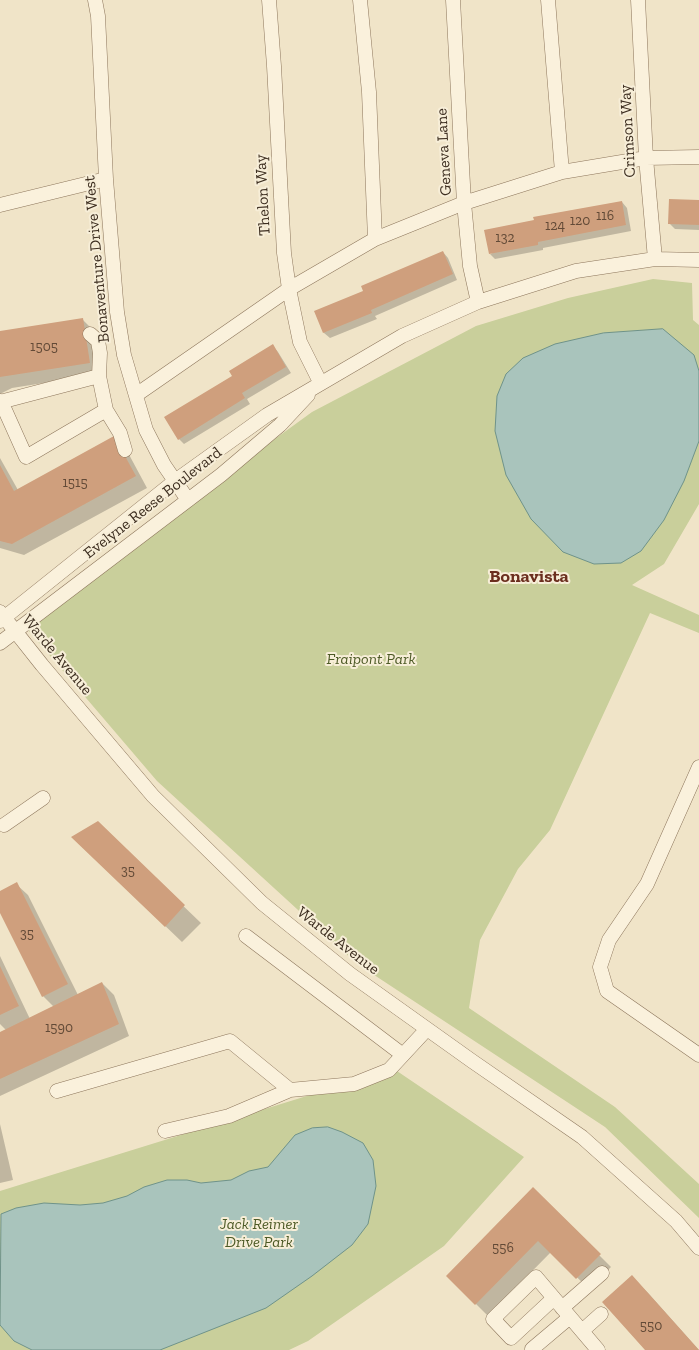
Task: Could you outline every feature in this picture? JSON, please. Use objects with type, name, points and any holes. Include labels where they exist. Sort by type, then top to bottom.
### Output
[{"type":"street","name":"Bonaventure Drive West","points":[[95,0],[98,16],[106,179],[117,312],[124,355],[146,430],[174,481],[188,500]]},
{"type":"street","name":"Thelon Way","points":[[268,0],[274,66],[284,253],[300,342],[320,382]]},
{"type":"street","points":[[360,0],[369,92],[375,240]]},
{"type":"street","name":"Geneva Lane","points":[[453,0],[464,203],[470,266],[478,302]]},
{"type":"street","points":[[548,0],[562,172]]},
{"type":"street","name":"Crimson Way","points":[[638,0],[646,158],[655,259]]},
{"type":"street","points":[[136,395],[289,289],[375,240],[464,203],[562,172],[646,158],[699,157]]},
{"type":"street","points":[[0,205],[106,179]]},
{"type":"street","name":"Evelyne Reese Boulevard","points":[[1,617],[174,481],[267,415],[320,382],[402,336],[478,302],[576,271],[655,259],[699,260]]},
{"type":"street","points":[[90,334],[98,341],[100,353],[99,376],[106,410],[120,433],[125,450]]},
{"type":"street","points":[[99,376],[1,401],[26,457],[106,410]]},
{"type":"street","name":"Evelyne Reese Boulevard","points":[[0,643],[221,475],[280,425],[320,382]]},
{"type":"street","name":"Warde Avenue","points":[[1,617],[152,796],[262,903],[350,974],[582,1137],[676,1222],[699,1248]]},
{"type":"street","points":[[699,767],[647,884],[609,940],[600,967],[607,991],[699,1055]]},
{"type":"street","points":[[1,824],[44,798]]},
{"type":"street","points":[[246,936],[403,1055]]},
{"type":"street","points":[[165,1131],[229,1116],[290,1090],[354,1084],[389,1070],[427,1029]]},
{"type":"street","points":[[57,1091],[230,1041],[290,1090]]},
{"type":"street","points":[[532,1349],[562,1308],[602,1273]]},
{"type":"street","points":[[562,1308],[598,1350]]},
{"type":"street","points":[[582,1331],[601,1314]]},
{"type":"green space","name":"Fraipont Park","points":[[653,279],[692,283],[693,320],[699,325],[699,504],[664,564],[632,585],[699,615],[699,633],[650,613],[550,830],[518,869],[480,940],[469,1008],[615,1107],[699,1184],[699,1218],[605,1127],[356,963],[157,781],[22,623],[312,412],[476,326],[568,298]]},
{"type":"green space","name":"Jack Reimer Drive Park","points":[[394,1069],[524,1157],[444,1246],[308,1341],[289,1350],[0,1350],[0,1191]]},
{"type":"water","points":[[663,329],[694,355],[699,371],[699,441],[684,481],[664,520],[641,551],[621,563],[594,564],[563,552],[531,519],[506,475],[495,431],[497,396],[506,374],[523,358],[555,344],[603,333]]},
{"type":"water","points":[[328,1127],[363,1143],[373,1160],[376,1186],[368,1224],[352,1245],[266,1308],[160,1350],[32,1350],[14,1341],[0,1325],[1,1214],[16,1208],[44,1203],[80,1205],[103,1203],[127,1196],[144,1187],[167,1180],[187,1180],[201,1183],[231,1180],[249,1171],[268,1167],[295,1135],[312,1128]]},
{"type":"building","points":[[669,199],[699,200],[699,225],[668,224]]},
{"type":"building","points":[[622,201],[626,225],[538,242],[538,245],[489,254],[484,230],[534,220],[533,217]]},
{"type":"building","points":[[443,251],[453,274],[371,310],[372,313],[323,333],[314,311],[363,291],[361,286]]},
{"type":"building","points":[[83,318],[90,363],[0,377],[0,331]]},
{"type":"building","points":[[273,344],[286,367],[242,393],[245,398],[178,440],[164,417],[232,376],[229,371]]},
{"type":"building","points":[[114,436],[136,476],[12,544],[0,541],[0,465],[14,491]]},
{"type":"building","points":[[98,821],[185,905],[165,927],[71,837]]},
{"type":"building","points":[[17,882],[68,984],[42,997],[0,913],[0,891]]},
{"type":"building","points":[[0,966],[19,1006],[0,1015]]},
{"type":"building","points":[[102,982],[119,1024],[0,1079],[0,1032]]},
{"type":"building","points":[[533,1187],[601,1254],[576,1279],[538,1241],[475,1305],[446,1276]]},
{"type":"building","points":[[632,1275],[699,1350],[645,1350],[602,1302]]},
{"type":"district","name":"Bonavista","points":[[529,577]]}]
